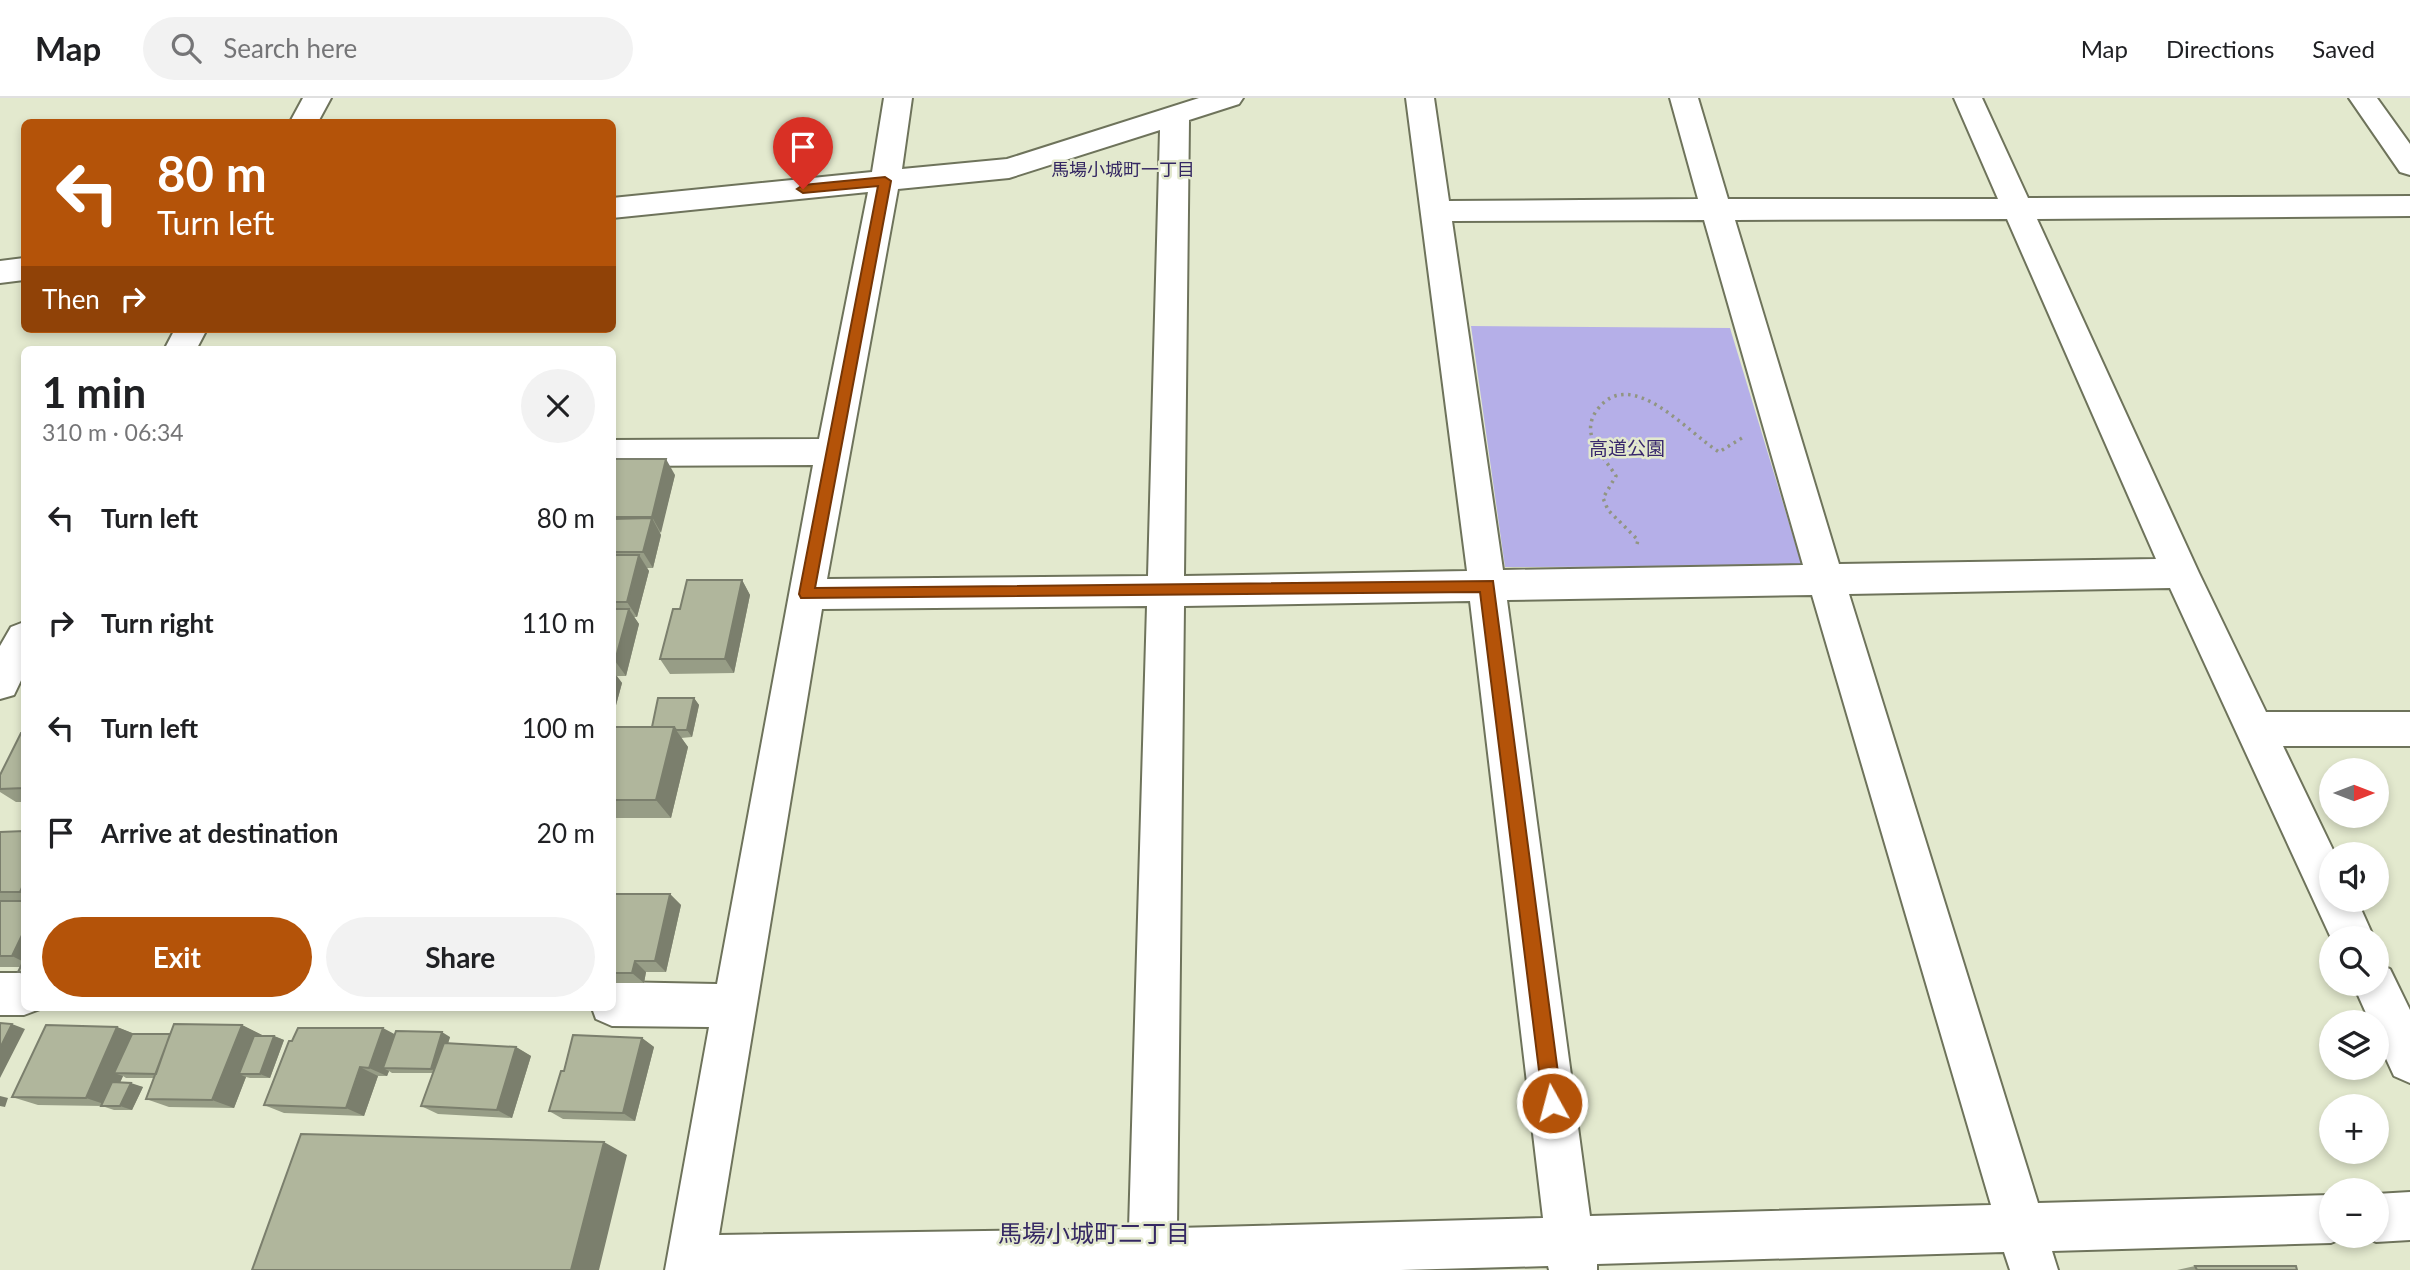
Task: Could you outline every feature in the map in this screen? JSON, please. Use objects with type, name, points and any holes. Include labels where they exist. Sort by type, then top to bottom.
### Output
[{"type":"street","points":[[306,119],[317,98]]},
{"type":"street","points":[[898,98],[885,181],[806,594],[690,1265],[2028,1250],[2319,1220]]},
{"type":"street","points":[[616,208],[1009,168],[1229,98]]},
{"type":"street","points":[[1420,98],[1487,586],[1571,1254]]},
{"type":"street","points":[[1684,98],[1775,411],[2028,1250]]},
{"type":"street","points":[[1968,98],[2182,573],[2319,864]]},
{"type":"street","points":[[2362,98],[2410,165]]},
{"type":"street","points":[[1153,1261],[1175,116]]},
{"type":"street","points":[[1437,211],[2410,206]]},
{"type":"street","points":[[0,272],[21,269]]},
{"type":"street","points":[[616,453],[834,452]]},
{"type":"street","points":[[806,594],[1164,591],[2182,573]]},
{"type":"street","points":[[0,683],[21,644]]},
{"type":"street","points":[[2257,729],[2410,729]]},
{"type":"street","points":[[0,994],[21,994]]},
{"type":"street","points":[[2381,996],[2410,1060]]},
{"type":"street","points":[[616,1004],[734,1006]]},
{"type":"street","points":[[2389,1217],[2410,1216]]},
{"type":"path","points":[[1632,583],[1638,540],[1608,510],[1602,498],[1616,476],[1610,465],[1594,449],[1590,425],[1595,412],[1607,399],[1622,394],[1640,394],[1660,406],[1704,445],[1719,452],[1735,444],[1775,411]]},
{"type":"green space","name":"高道公園","points":[[1471,326],[1730,328],[1802,566],[1505,567]]},
{"type":"building","points":[[616,459],[666,459],[652,517],[616,517]]},
{"type":"building","points":[[652,518],[643,552],[616,552],[616,519]]},
{"type":"building","points":[[616,555],[639,555],[627,602],[616,602]]},
{"type":"building","points":[[687,580],[742,580],[725,659],[660,659],[673,609],[680,609]]},
{"type":"building","points":[[616,609],[629,609],[616,657]]},
{"type":"building","points":[[658,698],[694,698],[687,730],[652,727]]},
{"type":"building","points":[[616,727],[674,727],[656,800],[616,800]]},
{"type":"building","points":[[21,733],[21,788],[0,789],[0,775]]},
{"type":"building","points":[[21,831],[20,892],[0,892],[0,832]]},
{"type":"building","points":[[616,894],[670,894],[655,961],[635,961],[632,973],[616,973]]},
{"type":"building","points":[[0,901],[21,901],[21,937],[12,956],[0,956]]},
{"type":"building","points":[[0,1023],[12,1024],[0,1048]]},
{"type":"building","points":[[174,1024],[242,1025],[212,1100],[146,1099]]},
{"type":"building","points":[[46,1025],[117,1027],[86,1098],[12,1097]]},
{"type":"building","points":[[298,1028],[383,1028],[369,1068],[360,1067],[346,1108],[264,1105],[289,1041],[292,1041]]},
{"type":"building","points":[[396,1031],[442,1032],[431,1069],[383,1068]]},
{"type":"building","points":[[132,1034],[170,1034],[156,1074],[114,1073]]},
{"type":"building","points":[[573,1035],[642,1038],[623,1113],[549,1111],[561,1071],[564,1071]]},
{"type":"building","points":[[254,1036],[274,1036],[260,1074],[239,1074]]},
{"type":"building","points":[[444,1043],[516,1047],[497,1110],[421,1106]]},
{"type":"building","points":[[112,1082],[131,1083],[120,1106],[101,1106]]},
{"type":"building","points":[[301,1134],[604,1142],[571,1270],[252,1270]]},
{"type":"building","points":[[2195,1266],[2296,1266],[2297,1270],[2197,1270]]},
{"type":"district","name":"馬場小城町一丁目","points":[[1123,169]]},
{"type":"district","name":"馬場小城町二丁目","points":[[1094,1232]]},
{"type":"route","points":[[803,189],[885,181],[806,594],[1487,586],[1552,1103]]}]
